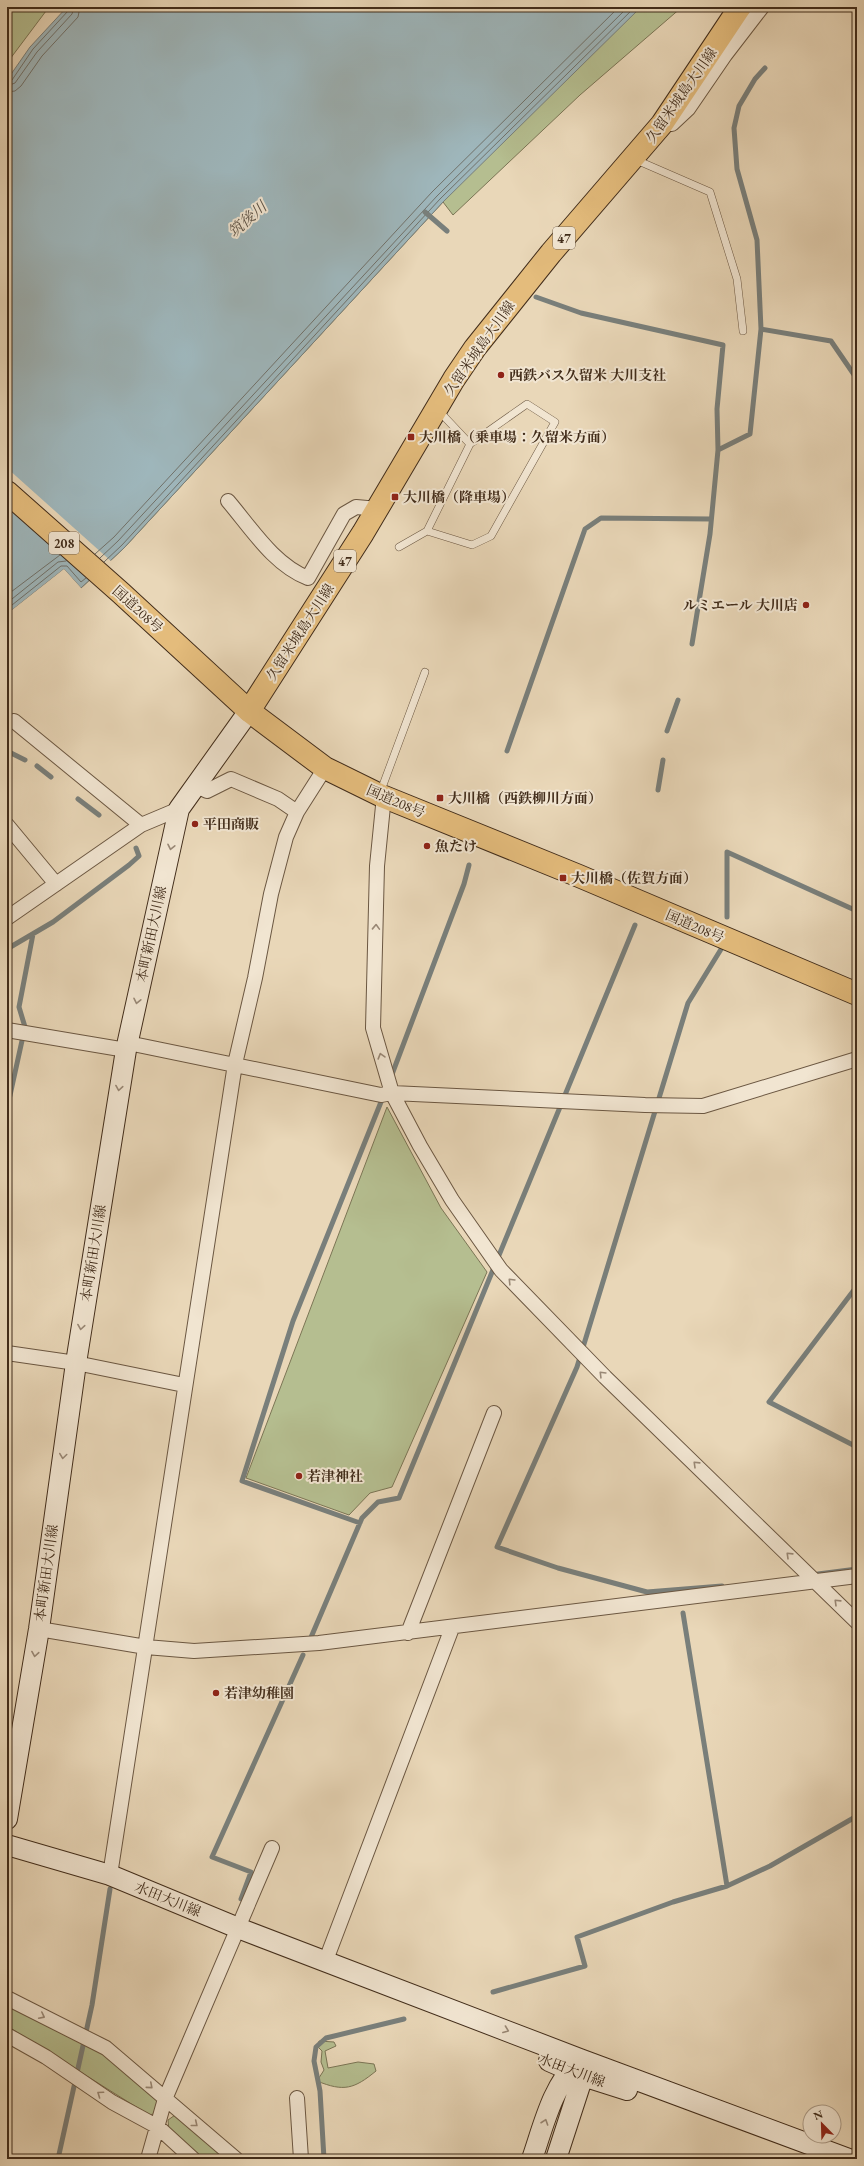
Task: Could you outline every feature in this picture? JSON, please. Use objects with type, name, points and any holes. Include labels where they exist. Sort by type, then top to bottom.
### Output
[{"type":"main road","name":"久留米城島大川線","points":[[248,711],[378,509],[438,409],[454,379],[503,311],[551,253],[634,159],[662,124],[740,7]]},
{"type":"main road","name":"国道208号","points":[[7,492],[121,593],[248,711],[325,768],[384,796],[579,876],[857,994]]},
{"type":"main road","name":"本町新田大川線","points":[[7,1819],[39,1629],[76,1363],[127,1046],[179,808],[248,711]]},
{"type":"main road","name":"水田大川線","points":[[7,1845],[110,1875],[238,1928],[326,1960],[578,2068],[843,2155]]},
{"type":"main road","points":[[532,2159],[555,2091],[578,2068]]},
{"type":"main road","points":[[556,2159],[578,2068]]},
{"type":"street","points":[[662,124],[672,124],[688,109],[725,55],[762,7]]},
{"type":"street","points":[[228,501],[270,551],[295,573],[308,578],[344,514],[356,508],[378,509]]},
{"type":"street","points":[[14,722],[141,825]]},
{"type":"street","points":[[110,1875],[146,1647],[184,1385],[236,1064],[255,978],[271,894],[286,837],[297,812],[325,768]]},
{"type":"street","points":[[196,786],[208,791],[231,779],[278,799],[297,812]]},
{"type":"street","points":[[384,796],[376,866],[373,1028],[392,1094],[452,1200],[501,1270],[605,1377],[857,1622]]},
{"type":"street","points":[[7,918],[141,825],[179,808]]},
{"type":"street","points":[[7,825],[56,884]]},
{"type":"street","points":[[7,1030],[127,1046],[236,1064],[381,1095],[392,1094],[637,1105],[703,1106],[857,1059]]},
{"type":"street","points":[[7,1353],[76,1363],[184,1385]]},
{"type":"street","points":[[408,1633],[494,1413]]},
{"type":"street","points":[[39,1629],[146,1647],[194,1651],[319,1643],[452,1628],[857,1576]]},
{"type":"street","points":[[326,1960],[452,1628]]},
{"type":"street","points":[[148,2159],[165,2099],[272,1848]]},
{"type":"street","points":[[7,1998],[106,2048],[236,2159]]},
{"type":"street","points":[[7,2035],[46,2057],[112,2102],[158,2128],[193,2159]]},
{"type":"street","points":[[297,2098],[301,2159]]},
{"type":"lane","points":[[634,159],[710,192],[737,279],[743,331]]},
{"type":"lane","points":[[399,547],[427,531],[470,444],[528,404],[555,422],[491,536],[472,546],[427,531]]},
{"type":"lane","points":[[438,409],[470,444]]},
{"type":"lane","points":[[384,796],[383,785],[425,672]]},
{"type":"green space","points":[[7,7],[49,7],[7,63]]},
{"type":"green space","points":[[605,7],[682,7],[580,95],[453,215],[443,202],[124,548],[81,588]]},
{"type":"green space","points":[[387,1107],[441,1208],[487,1272],[392,1487],[370,1493],[349,1515],[246,1478]]},
{"type":"green space","points":[[7,2001],[105,2054],[158,2099],[158,2113],[149,2115],[7,2026]]},
{"type":"green space","points":[[319,2041],[334,2042],[336,2046],[325,2051],[328,2068],[358,2062],[374,2064],[376,2071],[361,2082],[348,2087],[335,2087],[317,2081],[324,2070],[321,2062],[322,2051],[318,2047]]},
{"type":"green space","points":[[178,2113],[228,2159],[203,2159],[169,2130],[168,2120]]},
{"type":"water","name":"筑後川","points":[[67,7],[641,7],[443,202],[124,548],[81,588],[64,569],[7,614],[7,80],[30,47]]},
{"type":"pier","points":[[7,468],[112,562],[93,580],[7,505]]},
{"type":"pier","points":[[64,569],[81,588],[80,590],[63,572],[7,616],[7,614]]},
{"type":"waterway","points":[[692,644],[710,534],[718,450],[750,434],[761,329],[757,240],[737,169],[734,128],[739,106],[755,79],[765,68]]},
{"type":"waterway","points":[[425,212],[447,231]]},
{"type":"waterway","points":[[536,297],[581,313],[723,345],[717,409],[718,450]]},
{"type":"waterway","points":[[761,329],[831,341],[857,379]]},
{"type":"waterway","points":[[507,751],[585,529],[601,518],[711,519]]},
{"type":"waterway","points":[[667,731],[678,700]]},
{"type":"waterway","points":[[7,751],[25,760]]},
{"type":"waterway","points":[[658,790],[663,760]]},
{"type":"waterway","points":[[37,766],[51,777]]},
{"type":"waterway","points":[[78,799],[99,815]]},
{"type":"waterway","points":[[7,949],[53,922],[129,865],[139,856],[136,848]]},
{"type":"waterway","points":[[727,917],[727,852],[857,911]]},
{"type":"waterway","points":[[391,1077],[464,884],[469,865]]},
{"type":"waterway","points":[[309,1642],[362,1518],[378,1502],[399,1498],[635,925]]},
{"type":"waterway","points":[[7,1109],[25,1027],[19,1007],[33,934]]},
{"type":"waterway","points":[[722,1586],[647,1592],[558,1568],[497,1547],[577,1367],[688,1003],[723,946]]},
{"type":"waterway","points":[[360,1523],[242,1481],[293,1321],[383,1097]]},
{"type":"waterway","points":[[857,1286],[769,1402],[857,1447]]},
{"type":"waterway","points":[[818,1574],[857,1569]]},
{"type":"waterway","points":[[683,1613],[727,1886]]},
{"type":"waterway","points":[[241,1899],[251,1872],[212,1857],[303,1655]]},
{"type":"waterway","points":[[493,1992],[585,1966],[577,1937],[673,1902],[727,1886],[770,1866],[857,1816]]},
{"type":"waterway","points":[[58,2159],[92,2005],[110,1889]]},
{"type":"waterway","points":[[324,2159],[320,2091],[314,2061],[316,2047],[326,2038],[404,2019]]},
{"type":"place","name":"西鉄バス久留米 大川支社","points":[[501,375]]},
{"type":"place","name":"大川橋（乗車場：久留米方面）","points":[[411,437]]},
{"type":"place","name":"大川橋（降車場）","points":[[395,497]]},
{"type":"place","name":"ルミエール 大川店","points":[[806,605]]},
{"type":"place","name":"大川橋（西鉄柳川方面）","points":[[440,798]]},
{"type":"place","name":"平田商販","points":[[195,824]]},
{"type":"place","name":"魚たけ","points":[[427,846]]},
{"type":"place","name":"大川橋（佐賀方面）","points":[[563,878]]},
{"type":"place","name":"若津神社","points":[[299,1476]]},
{"type":"place","name":"若津幼稚園","points":[[216,1693]]}]
